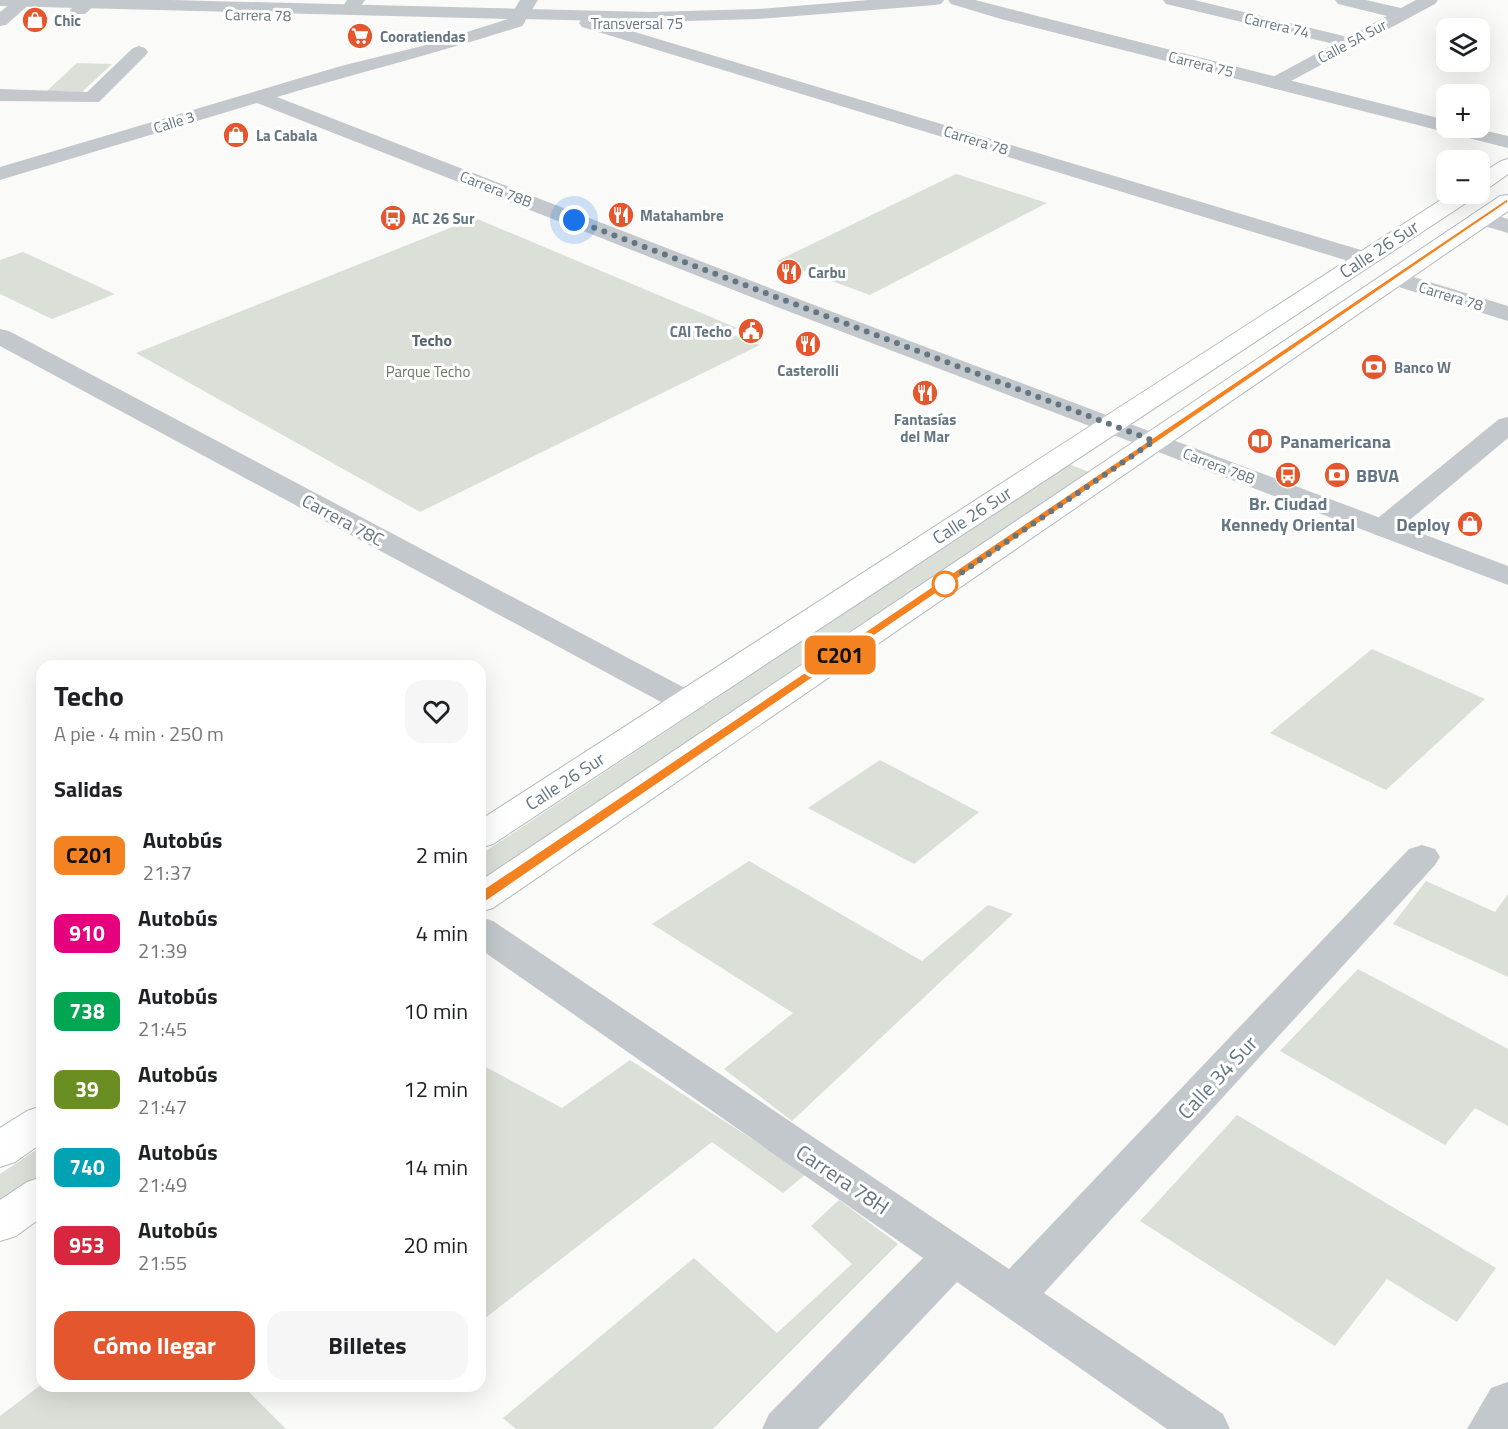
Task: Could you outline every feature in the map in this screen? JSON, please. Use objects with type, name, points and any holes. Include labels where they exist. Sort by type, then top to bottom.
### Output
[{"type":"main road","points":[[1490,177],[1508,165]]},
{"type":"main road","name":"Calle 26 Sur","points":[[486,895],[1508,201]]},
{"type":"main road","name":"Calle 26 Sur","points":[[486,833],[975,515],[1108,424],[1448,204]]},
{"type":"main road","points":[[0,1150],[36,1126]]},
{"type":"main road","points":[[0,1223],[36,1198]]},
{"type":"street","points":[[683,16],[717,7],[730,0]]},
{"type":"street","name":"Transversal 75","points":[[516,14],[588,23],[684,23],[758,14],[935,0]]},
{"type":"street","name":"Carrera 74","points":[[1172,0],[1348,42]]},
{"type":"street","points":[[1344,0],[1403,14]]},
{"type":"street","name":"Calle 5A Sur","points":[[1276,83],[1429,0]]},
{"type":"street","name":"Carrera 75","points":[[970,1],[1436,123]]},
{"type":"street","name":"Carrera 78","points":[[86,4],[422,31],[516,14]]},
{"type":"street","points":[[0,21],[10,5]]},
{"type":"street","name":"Carrera 78","points":[[10,5],[353,5],[516,14]]},
{"type":"street","name":"Transversal 75","points":[[516,14],[683,16],[758,14]]},
{"type":"street","name":"Calle 3","points":[[348,70],[422,31],[516,14]]},
{"type":"street","name":"Calle 3","points":[[0,174],[348,70],[432,48],[516,14]]},
{"type":"street","name":"Carrera 78","points":[[588,23],[1363,258]]},
{"type":"street","points":[[0,94],[92,98],[139,52]]},
{"type":"street","name":"Carrera 78B","points":[[258,97],[785,302],[1508,576]]},
{"type":"street","points":[[1490,138],[1508,142]]},
{"type":"street","points":[[1482,218],[1508,226]]},
{"type":"street","name":"Carrera 78","points":[[1394,278],[1508,314]]},
{"type":"street","name":"Carrera 78C","points":[[0,336],[686,702]]},
{"type":"street","points":[[1383,528],[1508,425]]},
{"type":"street","name":"Calle 34 Sur","points":[[1012,1296],[1422,858]]},
{"type":"street","name":"Carrera 78H","points":[[486,934],[1206,1429]]},
{"type":"street","points":[[786,1429],[954,1256]]},
{"type":"street","points":[[1491,1429],[1508,1403]]},
{"type":"green space","points":[[77,63],[112,64],[82,92],[47,91]]},
{"type":"green space","points":[[956,174],[1047,203],[870,295],[777,261]]},
{"type":"green space","name":"Parque Techo","points":[[475,218],[737,328],[727,333],[760,345],[420,512],[136,353]]},
{"type":"green space","points":[[23,252],[115,294],[52,319],[0,294],[0,260]]},
{"type":"green space","points":[[1069,464],[1089,472],[486,878],[486,851]]},
{"type":"green space","points":[[1372,649],[1485,699],[1386,790],[1270,733]]},
{"type":"green space","points":[[880,760],[979,812],[914,864],[808,808]]},
{"type":"green space","points":[[749,861],[922,961],[988,905],[1013,914],[792,1121],[724,1069],[793,1013],[652,924]]},
{"type":"green space","points":[[1426,881],[1495,912],[1508,894],[1508,977],[1393,924]]},
{"type":"green space","points":[[1358,969],[1508,1049],[1508,1126],[1475,1108],[1445,1145],[1280,1051]]},
{"type":"green space","points":[[630,1060],[806,1174],[783,1193],[712,1142],[486,1317],[486,1067],[562,1108]]},
{"type":"green space","points":[[1237,1115],[1496,1268],[1457,1322],[1387,1279],[1335,1346],[1140,1221]]},
{"type":"green space","points":[[36,1150],[36,1181],[0,1205],[0,1174]]},
{"type":"green space","points":[[839,1200],[898,1244],[713,1429],[516,1429],[503,1418],[694,1258],[777,1333],[852,1264],[811,1226]]},
{"type":"green space","points":[[36,1389],[36,1392],[249,1392],[286,1429],[0,1429],[0,1416]]},
{"type":"bus line","name":"C201","points":[[486,895],[1508,201]]},
{"type":"place","name":"Chic","points":[[35,20]]},
{"type":"place","name":"Cooratiendas","points":[[360,36]]},
{"type":"place","name":"La Cabala","points":[[236,135]]},
{"type":"place","name":"Matahambre","points":[[621,215]]},
{"type":"place","name":"AC 26 Sur","points":[[393,218]]},
{"type":"place","name":"Carbu","points":[[789,272]]},
{"type":"place","name":"CAI Techo","points":[[751,331]]},
{"type":"place","name":"Casterolli","points":[[808,344]]},
{"type":"place","name":"Banco W","points":[[1374,367]]},
{"type":"place","name":"Fantasías del Mar","points":[[925,393]]},
{"type":"place","name":"Panamericana","points":[[1260,441]]},
{"type":"place","name":"Br. Ciudad Kennedy Oriental","points":[[1288,475]]},
{"type":"place","name":"BBVA","points":[[1337,475]]},
{"type":"place","name":"Deploy","points":[[1470,524]]},
{"type":"district","name":"Techo","points":[[432,340]]},
{"type":"route","points":[[574,220],[1154,441],[945,584]]}]
